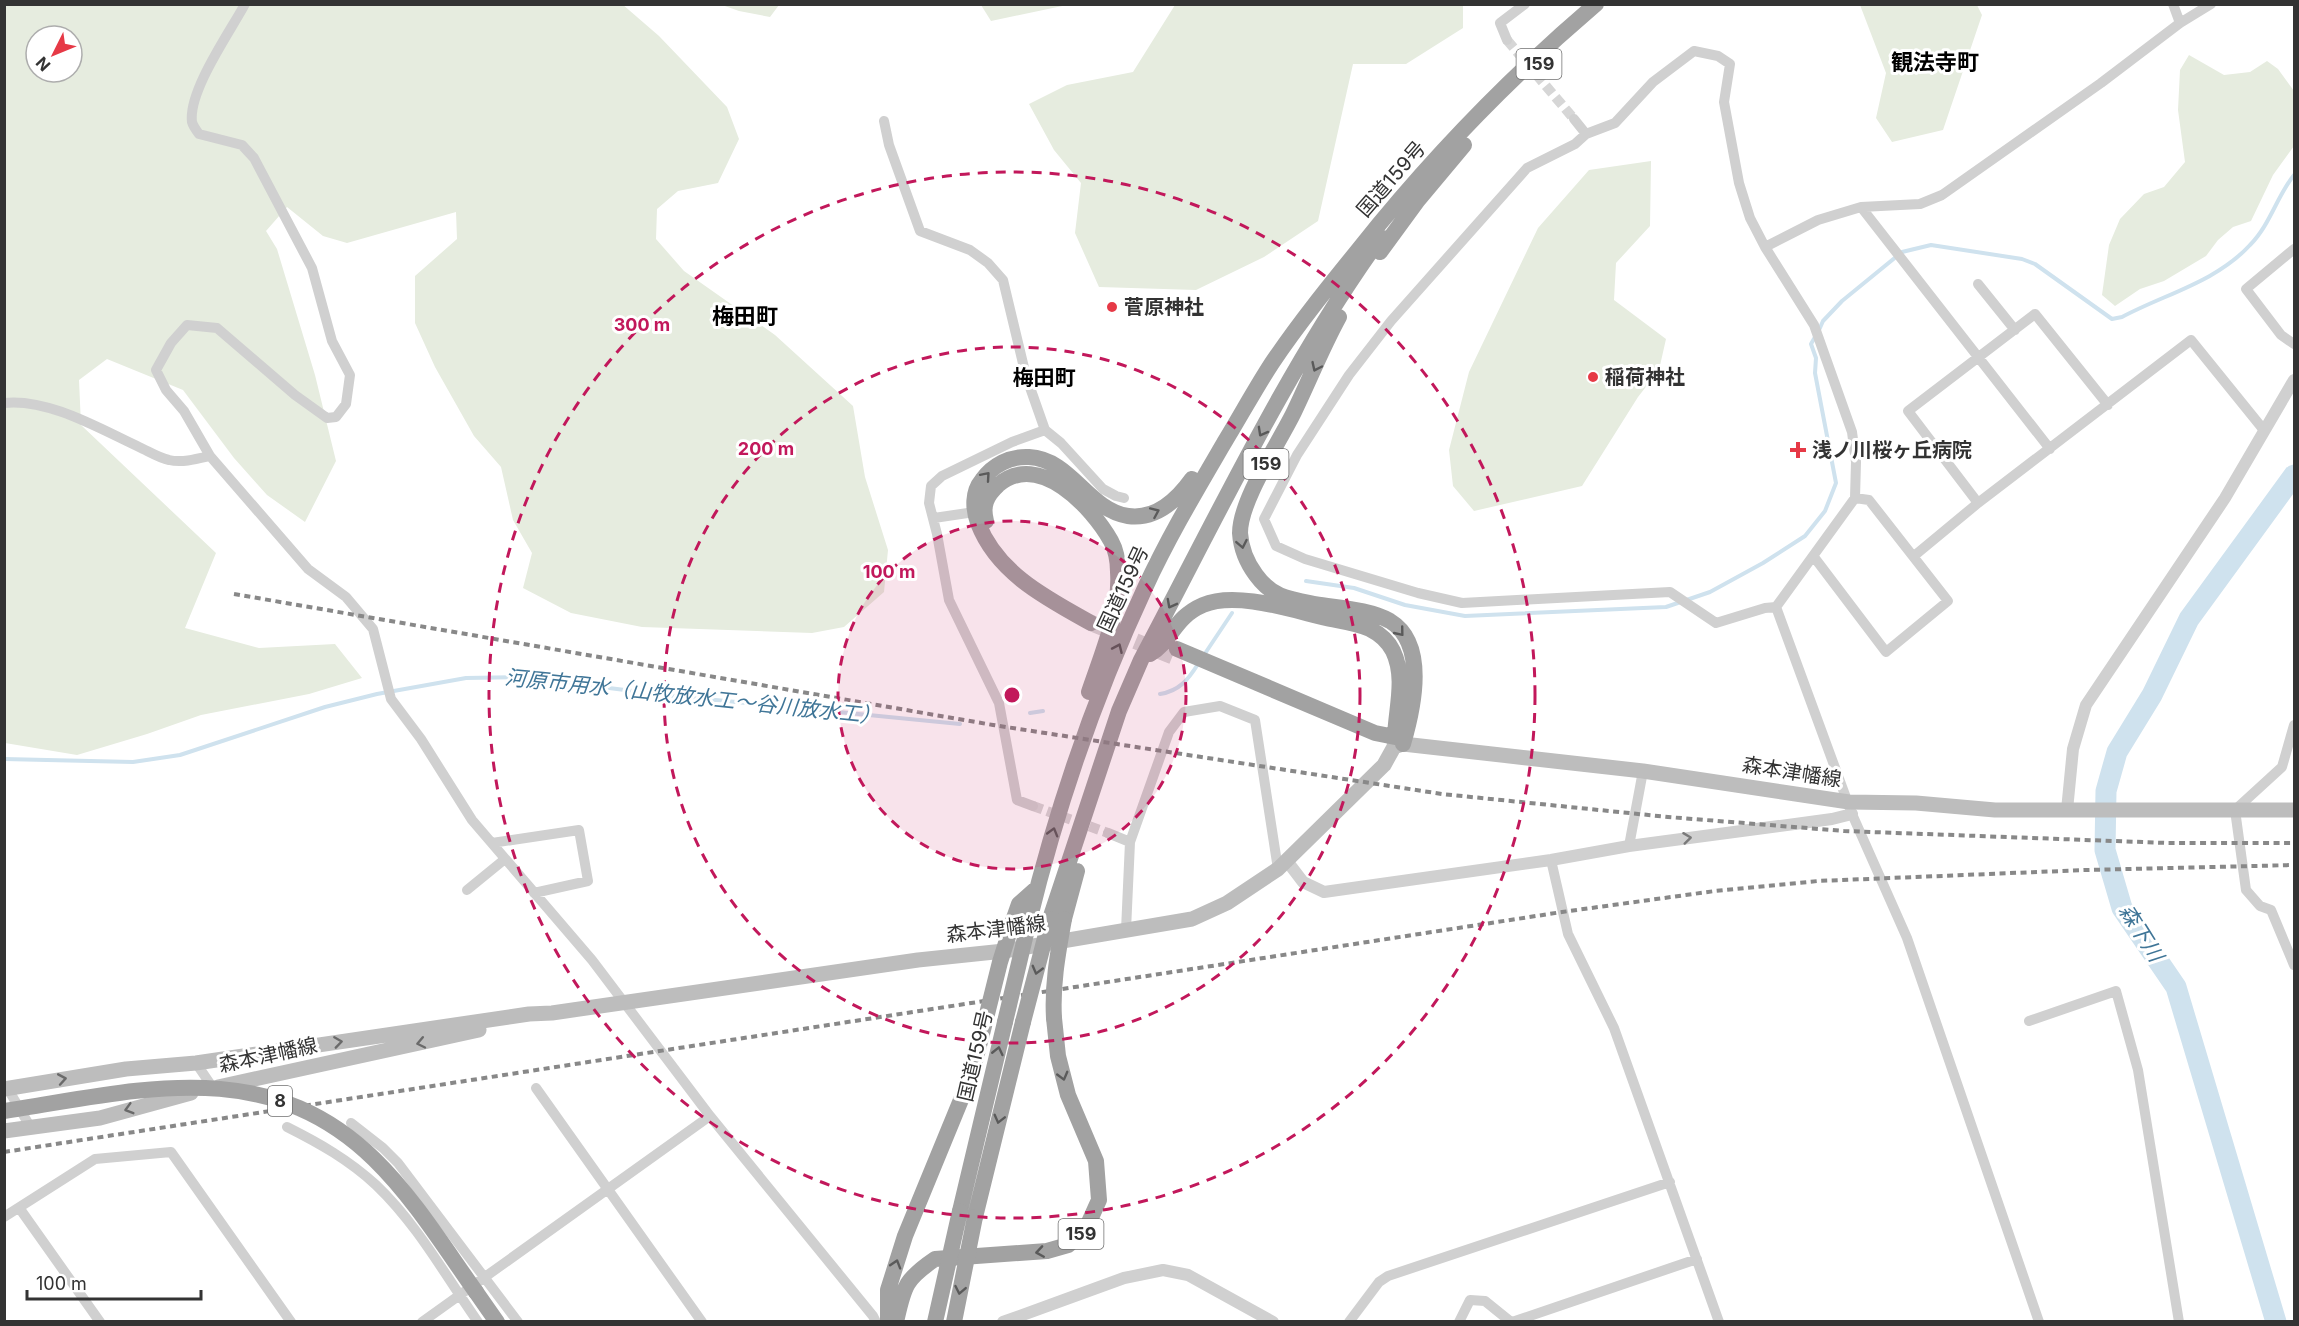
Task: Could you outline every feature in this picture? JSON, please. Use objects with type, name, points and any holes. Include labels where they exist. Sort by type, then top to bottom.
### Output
[{"type":"highway","points":[[1536,56],[1540,46],[1584,4]]},
{"type":"highway","name":"国道159号","points":[[954,1322],[967,1214],[1005,1022],[1021,921],[1037,888],[1059,809],[1108,673],[1146,586],[1190,500],[1272,364],[1318,298],[1396,203],[1483,108],[1536,56],[1596,4]]},
{"type":"highway","name":"国道159号","points":[[935,1322],[1023,1022],[1057,919],[1119,711],[1141,660],[1245,464],[1331,311],[1380,239],[1412,198],[1475,127],[1606,4]]},
{"type":"highway","name":"159","points":[[1397,743],[1414,704],[1415,676],[1410,647],[1398,626],[1376,615],[1286,598],[1266,588],[1251,569],[1243,551],[1240,531],[1254,487],[1352,295],[1412,208],[1472,136],[1475,127]]},
{"type":"highway","name":"159","points":[[979,512],[975,496],[980,481],[1003,462],[1027,457],[1039,458],[1052,464],[1107,508],[1128,516],[1145,516],[1167,506],[1181,494],[1208,456],[1249,387],[1307,303],[1385,207],[1396,203]]},
{"type":"highway","name":"159","points":[[979,512],[992,491],[1004,481],[1021,475],[1048,478],[1066,489],[1083,505],[1111,542],[1117,558],[1119,588],[1116,607],[1064,771],[1059,809]]},
{"type":"highway","points":[[979,512],[993,536],[1020,572],[1093,620]]},
{"type":"highway","name":"159","points":[[1141,660],[1159,649],[1175,625],[1188,613],[1205,604],[1221,601],[1280,607],[1368,628],[1383,637],[1393,649],[1399,668],[1400,700],[1397,743]]},
{"type":"highway","points":[[1175,653],[1397,743]]},
{"type":"highway","name":"159","points":[[896,1322],[904,1288],[919,1270],[935,1259],[1047,1251],[1068,1245],[1085,1231],[1100,1200],[1096,1161],[1068,1095],[1058,1056],[1053,994],[1057,919]]},
{"type":"highway","name":"159","points":[[888,1322],[888,1290],[905,1236],[972,1073],[1000,962],[1021,921]]},
{"type":"highway","name":"8","points":[[4,1111],[185,1086],[247,1092],[290,1105],[333,1128],[373,1158],[419,1213],[497,1322]]},
{"type":"main road","name":"森本津幡線","points":[[6,1089],[126,1069],[196,1063],[918,960],[1004,951],[1192,919],[1227,903],[1283,865],[1384,765],[1397,743],[1643,771],[1851,808],[1916,803],[1995,810],[2295,810]]},
{"type":"main road","name":"森本津幡線","points":[[4,1131],[100,1118],[171,1097],[532,1019],[539,1014]]},
{"type":"street","points":[[245,4],[200,84],[193,106],[192,123],[199,134],[242,145],[254,158],[312,268],[332,341],[350,375],[349,392],[346,404],[336,417],[327,418],[295,395],[217,328],[187,325],[171,343],[156,370],[166,390],[184,411],[210,456],[308,569],[346,597],[373,629],[389,691],[472,820],[592,960],[710,1116],[876,1322]]},
{"type":"street","points":[[1507,40],[1500,23],[1525,4]]},
{"type":"street","points":[[2173,4],[2180,23]]},
{"type":"street","points":[[1765,247],[1818,220],[1861,207],[1920,204],[1942,195],[2101,83],[2180,23],[2211,4]]},
{"type":"street","points":[[1694,51],[1718,56],[1730,64],[1724,102],[1739,183],[1750,218],[1765,247],[1816,330],[1852,432],[1856,462],[1855,498],[1776,607],[1765,608],[1716,623],[1670,592],[1462,603],[1418,593],[1305,560],[1276,546],[1264,519],[1297,455],[1349,375],[1391,321],[1527,168],[1575,144],[1586,134],[1615,123],[1653,82],[1694,51]]},
{"type":"street","points":[[1574,119],[1586,134]]},
{"type":"street","points":[[884,121],[889,145],[920,231],[970,250],[988,263],[1003,280],[1026,376],[1045,430],[1061,443],[1103,489],[1124,498]]},
{"type":"street","points":[[1861,207],[2050,449]]},
{"type":"street","points":[[2295,249],[2246,288],[2281,334],[2295,344]]},
{"type":"street","points":[[1978,284],[2015,330]]},
{"type":"street","points":[[1978,503],[1908,411],[2036,314],[2108,405]]},
{"type":"street","points":[[1914,556],[1978,503],[2191,340],[2264,429]]},
{"type":"street","points":[[2067,810],[2073,749],[2086,705],[2225,498],[2295,380]]},
{"type":"street","points":[[4,403],[17,402],[47,408],[86,422],[169,460],[192,460],[210,456]]},
{"type":"street","points":[[1033,806],[1017,800],[999,703],[949,600],[934,518],[929,503],[931,486],[942,476],[1012,442],[1045,430]]},
{"type":"street","points":[[1814,556],[1886,652],[1948,601],[1869,500],[1855,498]]},
{"type":"street","points":[[934,518],[979,512]]},
{"type":"street","points":[[1776,607],[1851,808],[1907,938],[2039,1322]]},
{"type":"street","points":[[1126,930],[1130,842],[1169,732],[1185,712],[1220,706],[1255,720],[1283,865],[1303,882],[1324,892],[1551,860],[1629,846],[1832,819],[1851,808]]},
{"type":"street","points":[[2294,962],[2271,910],[2260,906],[2246,890],[2235,810],[2282,766],[2295,725]]},
{"type":"street","points":[[1629,846],[1643,771]]},
{"type":"street","points":[[492,843],[579,830],[588,881],[534,893]]},
{"type":"street","points":[[1108,832],[1130,842]]},
{"type":"street","points":[[467,890],[505,859]]},
{"type":"street","points":[[1551,860],[1568,934],[1614,1028],[1719,1322]]},
{"type":"street","points":[[2029,1021],[2116,991],[2138,1070],[2179,1322]]},
{"type":"street","points":[[196,1063],[213,1088]]},
{"type":"street","points":[[536,1088],[702,1322]]},
{"type":"street","points":[[6,1089],[31,1128]]},
{"type":"street","points":[[422,1322],[710,1116]]},
{"type":"street","points":[[351,1123],[398,1163],[518,1322]]},
{"type":"street","points":[[287,1127],[342,1158],[376,1185],[404,1216],[478,1322]]},
{"type":"street","points":[[342,1158],[366,1134]]},
{"type":"street","points":[[4,1217],[96,1159],[171,1152],[291,1322]]},
{"type":"street","points":[[1349,1322],[1379,1282],[1388,1276],[1670,1182]]},
{"type":"street","points":[[20,1209],[100,1322]]},
{"type":"street","points":[[1459,1322],[1470,1300],[1485,1301],[1511,1322],[1697,1258]]},
{"type":"street","points":[[1003,1322],[1124,1278],[1163,1270],[1188,1275],[1273,1322]]},
{"type":"shaded area","points":[[622,4],[659,36],[727,107],[739,139],[718,183],[678,191],[657,209],[656,239],[684,271],[775,335],[853,406],[865,477],[888,550],[884,592],[844,627],[812,633],[642,627],[571,613],[523,588],[532,553],[513,520],[501,467],[474,436],[435,367],[415,323],[415,276],[457,239],[456,212],[347,243],[323,236],[287,207],[266,231],[277,249],[315,375],[336,461],[305,522],[267,495],[234,458],[183,390],[107,359],[79,380],[81,425],[216,553],[185,628],[259,648],[335,644],[362,678],[309,694],[201,715],[77,755],[5,743],[5,5]]},
{"type":"shaded area","points":[[779,4],[770,17],[722,5]]},
{"type":"shaded area","points":[[981,5],[1067,5],[991,21]]},
{"type":"shaded area","points":[[1175,5],[1463,5],[1463,28],[1406,64],[1353,64],[1318,221],[1264,257],[1196,290],[1099,287],[1075,233],[1081,183],[1054,150],[1029,104],[1067,85],[1133,72]]},
{"type":"shaded area","points":[[1860,5],[1977,5],[1982,15],[1943,130],[1892,142],[1876,118],[1886,73]]},
{"type":"shaded area","points":[[2189,55],[2224,75],[2250,72],[2267,61],[2278,69],[2294,91],[2294,146],[2273,175],[2251,221],[2233,227],[2218,240],[2206,256],[2164,281],[2140,289],[2115,306],[2102,295],[2109,245],[2120,219],[2144,194],[2164,187],[2185,162],[2178,110],[2180,70]]},
{"type":"shaded area","points":[[1651,161],[1650,226],[1616,263],[1614,300],[1666,339],[1659,370],[1638,397],[1582,486],[1474,511],[1453,486],[1449,450],[1469,372],[1538,228],[1589,170]]},
{"type":"waterway","name":"河原市用水（山牧放水工～谷川放水工）","points":[[1819,330],[1823,321],[1842,301],[1902,252],[1931,245],[2022,259],[2035,264],[2112,319],[2122,317],[2206,278],[2237,258],[2263,229],[2294,175]]},
{"type":"waterway","name":"河原市用水（山牧放水工～谷川放水工）","points":[[1306,581],[1354,588],[1405,605],[1465,616],[1666,607],[1710,592],[1763,563],[1805,536],[1825,511],[1836,483],[1815,373],[1816,358],[1811,344],[1815,337]]},
{"type":"waterway","name":"森下川","points":[[2276,1322],[2176,987],[2122,908],[2105,850],[2106,791],[2117,752],[2152,695],[2189,619],[2294,475]]},
{"type":"waterway","name":"河原市用水（山牧放水工～谷川放水工）","points":[[1204,655],[1232,613]]},
{"type":"waterway","name":"河原市用水（山牧放水工～谷川放水工）","points":[[1160,694],[1167,693],[1182,684],[1198,664]]},
{"type":"waterway","name":"河原市用水（山牧放水工～谷川放水工）","points":[[4,759],[133,762],[180,755],[325,707],[377,694],[466,678],[521,677],[665,695],[960,724]]},
{"type":"waterway","name":"河原市用水（山牧放水工～谷川放水工）","points":[[1030,713],[1043,711]]},
{"type":"tunnel","points":[[1507,40],[1574,119]]},
{"type":"tunnel","points":[[1091,623],[1174,657]]},
{"type":"tunnel","points":[[1033,806],[1108,833]]},
{"type":"railway","points":[[234,594],[993,725],[1442,794],[1668,817],[1844,831],[2168,843],[2294,843]]},
{"type":"railway","points":[[4,1152],[1562,912],[1715,891],[1818,881],[2086,870],[2294,865]]},
{"type":"place","name":"菅原神社","points":[[1112,307]]},
{"type":"place","name":"稲荷神社","points":[[1593,377]]},
{"type":"place","name":"浅ノ川桜ヶ丘病院","points":[[1798,450]]},
{"type":"district","name":"観法寺町","points":[[1935,62]]},
{"type":"district","name":"梅田町","points":[[745,316]]},
{"type":"district","name":"梅田町","points":[[1044,378]]}]
